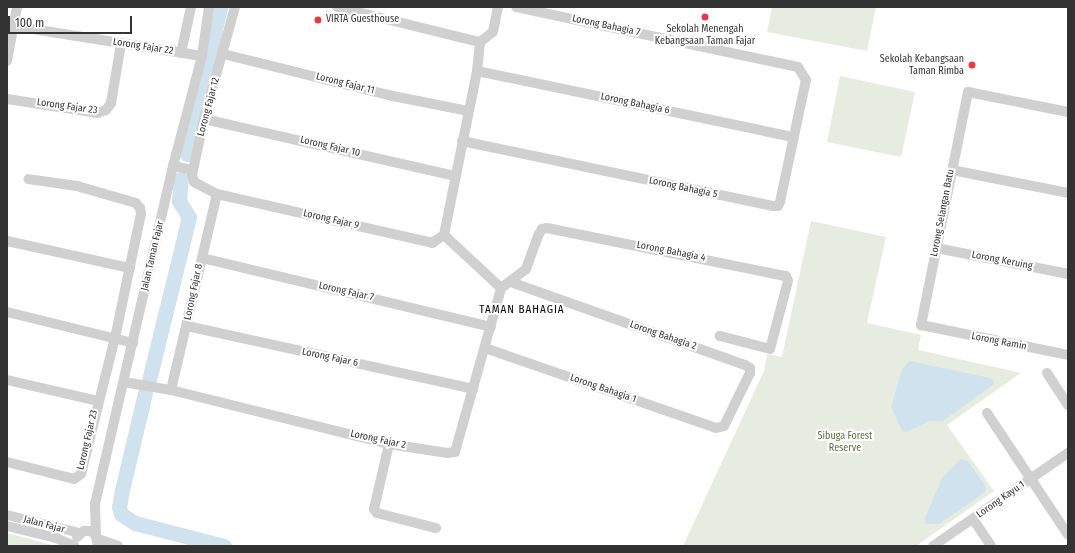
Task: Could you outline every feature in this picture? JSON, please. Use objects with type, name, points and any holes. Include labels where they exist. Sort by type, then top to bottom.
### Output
[{"type":"street","points":[[7,61],[17,7]]},
{"type":"street","points":[[181,53],[191,7]]},
{"type":"street","name":"Jalan Taman Fajar","points":[[95,504],[173,166],[202,56],[209,7]]},
{"type":"street","name":"Lorong Fajar 12","points":[[194,170],[204,119],[235,7]]},
{"type":"street","points":[[337,7],[480,42]]},
{"type":"street","points":[[498,7],[493,32],[480,42],[477,71],[444,235],[501,288],[511,282]]},
{"type":"street","name":"Lorong Bahagia 7","points":[[516,7],[798,67],[806,80]]},
{"type":"street","name":"Lorong Fajar 22","points":[[14,26],[202,56]]},
{"type":"street","name":"Lorong Fajar 23","points":[[7,99],[97,113],[106,110],[111,103],[121,44]]},
{"type":"street","name":"Lorong Fajar 11","points":[[223,54],[393,96],[468,111]]},
{"type":"street","name":"Lorong Bahagia 6","points":[[477,71],[794,137]]},
{"type":"street","name":"Lorong Bahagia 5","points":[[462,141],[775,207],[780,202],[806,80]]},
{"type":"street","name":"Lorong Selangan Batu","points":[[930,328],[921,325],[968,92],[1068,112]]},
{"type":"street","name":"Lorong Fajar 10","points":[[204,119],[455,176]]},
{"type":"street","points":[[173,166],[194,170],[194,182],[216,194]]},
{"type":"street","points":[[952,170],[1068,193]]},
{"type":"street","points":[[7,380],[98,401],[115,338],[141,214],[140,208],[136,203],[77,186],[28,179]]},
{"type":"street","name":"Lorong Fajar 9","points":[[216,194],[432,243],[444,235]]},
{"type":"street","name":"Lorong Fajar 8","points":[[171,390],[187,326],[216,194]]},
{"type":"street","name":"Lorong Bahagia 4","points":[[511,282],[526,269],[539,234],[542,229],[547,228],[782,274],[788,281],[770,349],[720,336]]},
{"type":"street","points":[[7,241],[130,268]]},
{"type":"street","name":"Lorong Keruing","points":[[936,248],[1068,274]]},
{"type":"street","name":"Lorong Fajar 7","points":[[202,258],[491,327]]},
{"type":"street","name":"Lorong Bahagia 2","points":[[511,282],[750,368],[750,373],[724,426],[720,429]]},
{"type":"street","name":"Lorong Fajar 2","points":[[124,382],[171,390],[389,444],[447,453],[455,452],[501,288]]},
{"type":"street","points":[[7,312],[133,343]]},
{"type":"street","name":"Lorong Fajar 6","points":[[187,326],[472,389]]},
{"type":"street","name":"Lorong Ramin","points":[[930,328],[1068,356]]},
{"type":"street","name":"Lorong Bahagia 1","points":[[485,348],[720,429]]},
{"type":"street","points":[[1047,373],[1068,405]]},
{"type":"street","name":"Lorong Fajar 23","points":[[7,462],[78,478],[98,401]]},
{"type":"street","points":[[987,413],[1068,535]]},
{"type":"street","points":[[389,444],[374,509],[377,513],[436,528]]},
{"type":"street","name":"Lorong Kayu 1","points":[[934,546],[1068,453]]},
{"type":"street","points":[[76,546],[76,539],[82,532],[95,504]]},
{"type":"street","points":[[95,504],[97,540]]},
{"type":"street","name":"Jalan Fajar","points":[[7,515],[82,532],[91,532],[97,540],[118,546]]},
{"type":"street","points":[[973,519],[991,546]]},
{"type":"street","name":"Jalan Fajar","points":[[7,526],[56,538],[76,546]]},
{"type":"green space","points":[[772,7],[876,7],[867,51],[767,32]]},
{"type":"green space","points":[[840,76],[915,92],[901,157],[827,142]]},
{"type":"green space","name":"Sibuga Forest Reserve","points":[[811,221],[886,237],[867,323],[921,335],[918,350],[1021,373],[947,425],[994,491],[916,546],[683,546],[764,371],[767,354],[782,357]]},
{"type":"green space","points":[[7,533],[56,546],[7,546]]},
{"type":"water","points":[[910,361],[990,378],[993,380],[994,384],[943,421],[930,421],[906,432],[902,431],[891,407],[902,369]]},
{"type":"water","points":[[961,459],[968,461],[986,487],[985,492],[939,524],[926,524],[925,518],[942,478]]},
{"type":"waterway","points":[[187,154],[220,7]]},
{"type":"waterway","points":[[149,380],[189,217],[179,201],[181,179]]},
{"type":"waterway","points":[[145,393],[122,490],[119,507],[121,514],[135,523],[224,546]]},
{"type":"place","name":"Sekolah Menengah Kebangsaan Taman Fajar","points":[[705,17]]},
{"type":"place","name":"VIRTA Guesthouse","points":[[318,20]]},
{"type":"place","name":"Sekolah Kebangsaan Taman Rimba","points":[[972,65]]},
{"type":"district","name":"TAMAN BAHAGIA","points":[[522,310]]}]
